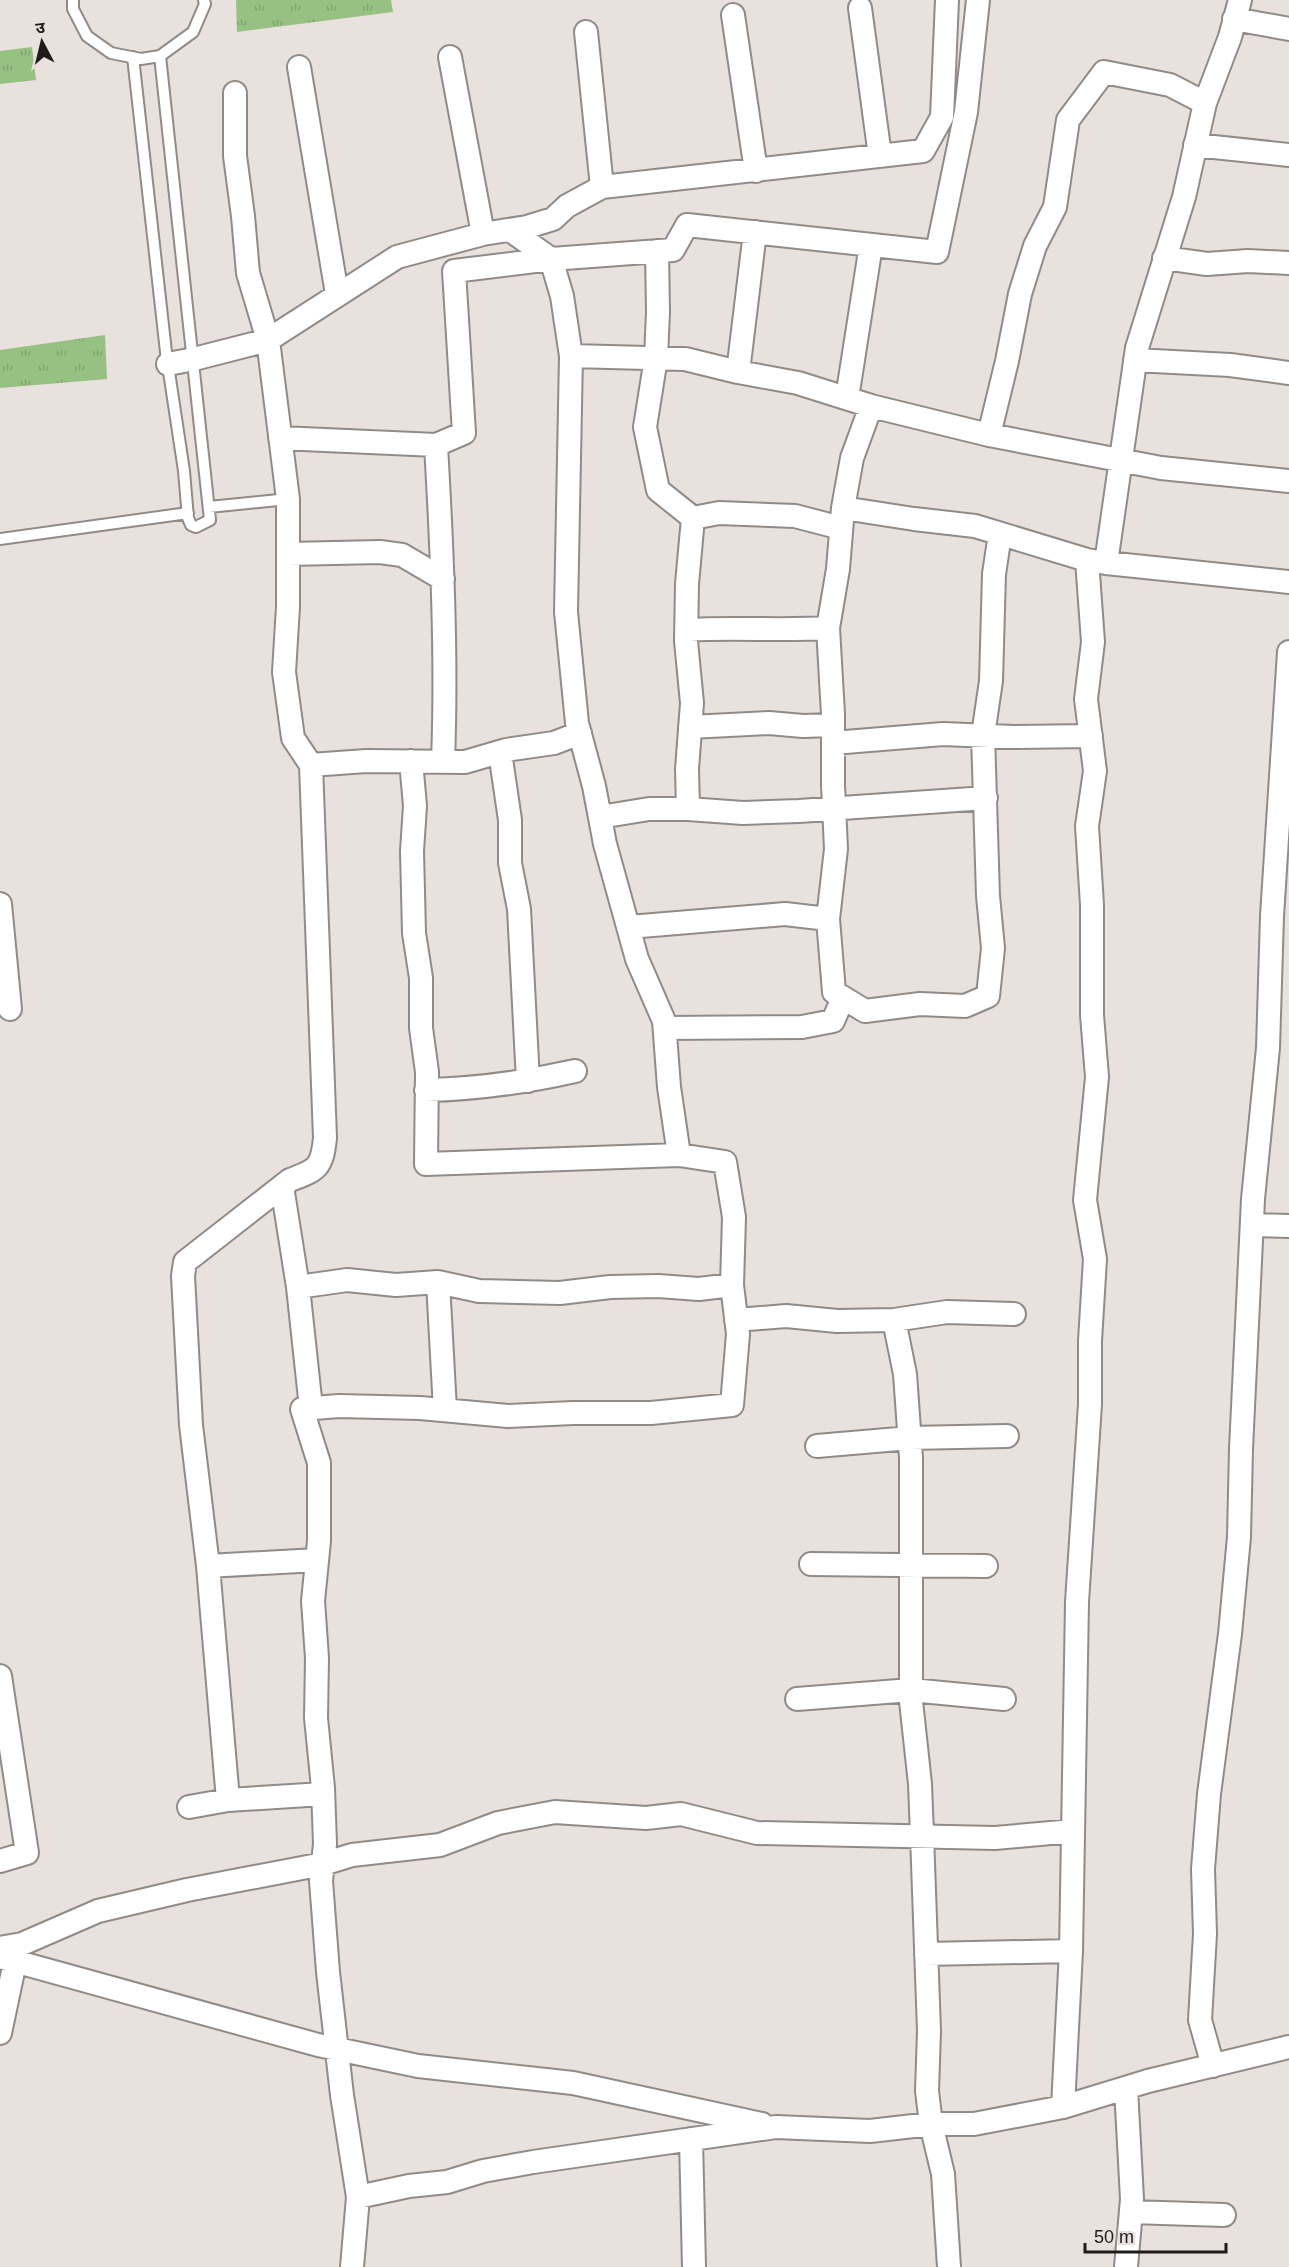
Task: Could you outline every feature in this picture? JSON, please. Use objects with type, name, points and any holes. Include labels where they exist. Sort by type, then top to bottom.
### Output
[{"type":"street","points":[[168,364],[268,340],[397,257],[483,234],[553,219],[567,206],[602,187],[923,151],[942,117],[947,0]]},
{"type":"street","points":[[454,271],[551,259],[673,250],[687,225],[937,252],[966,112],[978,0]]},
{"type":"street","points":[[860,8],[880,156]]},
{"type":"street","points":[[1063,2107],[1071,1951],[1077,1592],[1090,1404],[1090,1341],[1095,1259],[1085,1200],[1097,1077],[1092,1015],[1092,905],[1087,826],[1095,771],[1086,699],[1093,642],[1097,562],[1120,460],[1135,360],[1184,197],[1205,103],[1237,10],[1289,29]]},
{"type":"street","points":[[733,15],[756,171]]},
{"type":"street","points":[[586,32],[602,187]]},
{"type":"street","points":[[450,57],[483,234]]},
{"type":"street","points":[[299,67],[337,294]]},
{"type":"street","points":[[989,435],[1020,294],[1035,246],[1055,207],[1068,120],[1104,72],[1170,85],[1205,103]]},
{"type":"street","points":[[228,1800],[208,1566],[191,1425],[183,1276],[185,1262],[290,1180],[310,1173],[323,1159],[325,1138],[311,765],[293,738],[284,672],[288,607],[288,499],[268,340],[248,273],[243,216],[234,156],[235,93]]},
{"type":"street","points":[[1196,145],[1289,155]]},
{"type":"street","points":[[510,230],[551,259],[562,296],[571,356],[566,612],[572,680],[580,733],[605,844],[637,959],[664,1021],[669,1087],[679,1155]]},
{"type":"street","points":[[738,372],[755,232]]},
{"type":"street","points":[[847,398],[871,245]]},
{"type":"street","points":[[280,438],[436,446],[464,433],[454,271],[434,247]]},
{"type":"street","points":[[657,251],[656,358],[645,427],[657,490],[693,518],[719,513],[914,519],[975,526],[1097,562],[1289,582]]},
{"type":"street","points":[[1164,258],[1207,264],[1248,261],[1289,263]]},
{"type":"street","points":[[571,356],[685,358],[738,372],[798,383],[871,406],[989,435],[1161,468],[1289,482]]},
{"type":"street","points":[[1135,360],[1230,365],[1289,373]]},
{"type":"street","points":[[871,406],[852,458],[828,628],[836,849],[828,919],[834,992],[865,1011],[920,1004],[965,1006],[988,996],[993,948],[988,896],[983,735],[991,681],[994,574],[1000,534]]},
{"type":"street","points":[[436,446],[443,579],[445,706],[443,762]]},
{"type":"street","points":[[688,809],[687,769],[692,703],[687,630],[687,584],[693,518]]},
{"type":"street","points":[[288,554],[380,552],[402,555],[443,579]]},
{"type":"street","points":[[687,630],[726,628],[762,631],[828,628]]},
{"type":"street","points":[[1213,2066],[1200,2020],[1204,1934],[1203,1869],[1209,1794],[1230,1634],[1239,1537],[1243,1390],[1252,1225],[1280,933],[1289,652]]},
{"type":"street","points":[[690,727],[769,723],[803,726],[833,734],[1091,736]]},
{"type":"street","points":[[311,765],[366,761],[465,762],[500,752],[554,743],[580,733]]},
{"type":"street","points":[[500,752],[510,820],[510,863],[519,909],[528,1081]]},
{"type":"street","points":[[352,2267],[358,2197],[342,2095],[321,1881],[325,1844],[316,1718],[317,1658],[313,1601],[317,1560],[319,1463],[302,1409],[339,1406],[445,1410],[508,1416],[651,1413],[732,1405],[738,1334],[732,1285],[734,1217],[725,1162],[679,1155],[426,1164],[427,1072],[421,1028],[421,978],[414,933],[412,851],[415,806],[411,761]]},
{"type":"street","points":[[600,818],[650,808],[743,813],[986,798]]},
{"type":"street","points":[[0,904],[10,1009]]},
{"type":"street","points":[[629,927],[785,914],[828,919]]},
{"type":"street","points":[[664,1028],[802,1027],[833,1021],[843,998]]},
{"type":"street","points":[[426,1090],[460,1089],[528,1081],[575,1071]]},
{"type":"street","points":[[282,1186],[298,1287],[311,1408]]},
{"type":"street","points":[[1252,1225],[1289,1226]]},
{"type":"street","points":[[298,1287],[348,1280],[396,1285],[438,1282],[479,1291],[560,1293],[610,1287],[658,1286],[699,1289],[732,1285]]},
{"type":"street","points":[[438,1282],[445,1410]]},
{"type":"street","points":[[736,1320],[786,1316],[837,1321],[894,1320],[947,1312],[1014,1314]]},
{"type":"street","points":[[894,1320],[905,1374],[910,1438],[913,1565],[911,1690],[920,1784],[929,2031],[927,2091],[931,2124],[943,2174],[949,2267]]},
{"type":"street","points":[[817,1446],[910,1438],[1007,1436]]},
{"type":"street","points":[[208,1566],[317,1560]]},
{"type":"street","points":[[812,1564],[986,1566]]},
{"type":"street","points":[[0,1676],[27,1853],[0,1861]]},
{"type":"street","points":[[796,1699],[911,1690],[1004,1699]]},
{"type":"street","points":[[189,1807],[228,1800],[323,1794]]},
{"type":"street","points":[[5,1956],[22,1944],[98,1911],[187,1890],[323,1864],[352,1855],[441,1845],[498,1823],[555,1812],[646,1818],[681,1814],[757,1833],[995,1838],[1073,1831]]},
{"type":"street","points":[[926,1954],[1071,1951]]},
{"type":"street","points":[[5,1956],[337,2049],[418,2066],[573,2083],[776,2127],[870,2131],[931,2124],[974,2124],[1063,2107],[1126,2088],[1289,2047]]},
{"type":"street","points":[[0,2033],[5,1956]]},
{"type":"street","points":[[1126,2088],[1131,2212],[1126,2267]]},
{"type":"street","points":[[358,2197],[409,2186],[447,2182],[483,2171],[533,2162],[776,2127]]},
{"type":"street","points":[[691,2139],[694,2267]]},
{"type":"street","points":[[1131,2212],[1224,2215]]},
{"type":"lane","points":[[73,0],[73,9],[87,36],[111,53],[141,59],[160,56],[193,32],[204,0]]},
{"type":"lane","points":[[133,57],[168,364],[188,513],[191,525],[196,527],[210,520],[160,56]]},
{"type":"lane","points":[[209,507],[288,499]]},
{"type":"lane","points":[[0,539],[188,513]]},
{"type":"green space","points":[[236,0],[391,0],[393,12],[237,32]]},
{"type":"green space","points":[[32,47],[36,80],[0,84],[0,51]]},
{"type":"green space","points":[[105,335],[107,379],[0,388],[0,350]]}]
